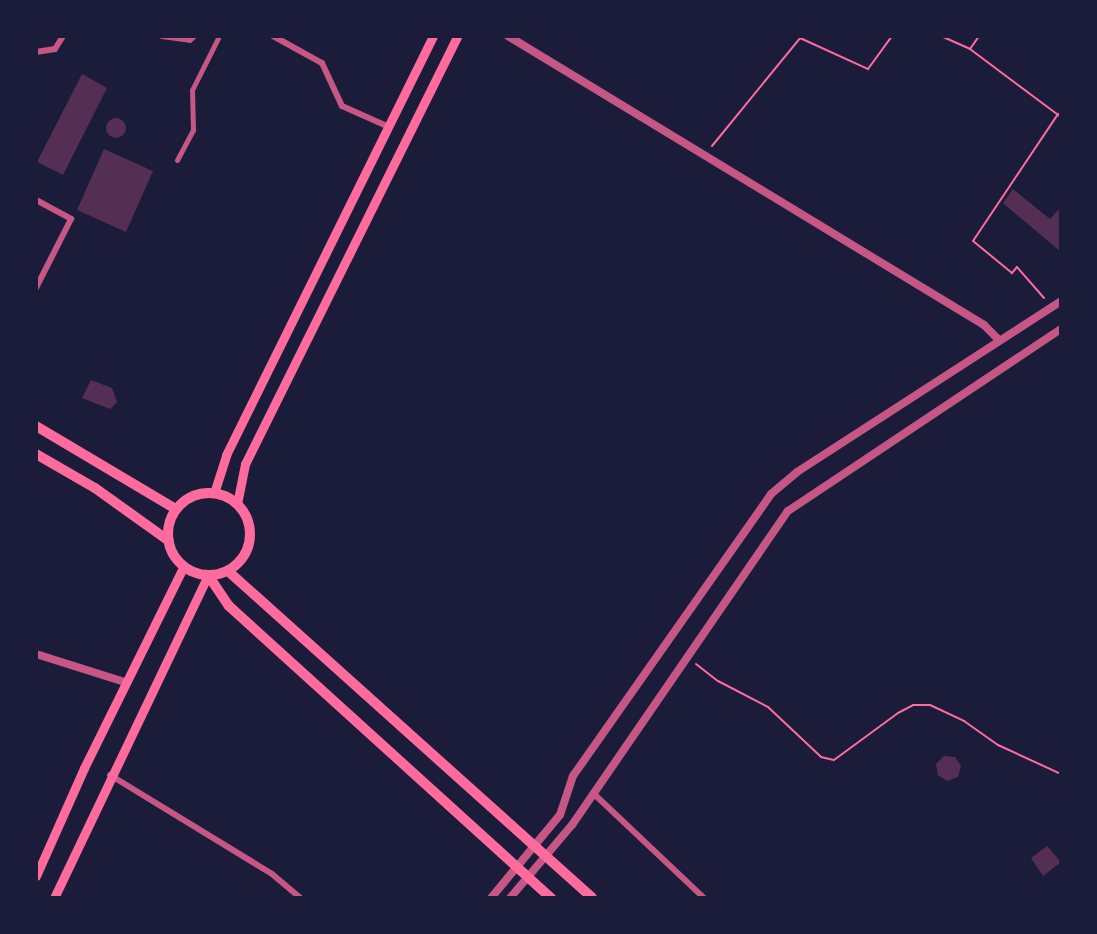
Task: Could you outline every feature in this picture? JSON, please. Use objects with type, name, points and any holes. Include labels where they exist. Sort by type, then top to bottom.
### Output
[{"type":"main road","points":[[214,493],[226,455],[433,36]]},
{"type":"main road","points":[[237,504],[245,464],[457,36]]},
{"type":"main road","points":[[36,426],[176,509]]},
{"type":"main road","points":[[36,454],[95,488],[169,541],[184,566],[208,575],[228,570],[238,563],[250,540],[245,515],[237,504],[214,493],[193,496],[176,509],[169,541]]},
{"type":"main road","points":[[36,876],[125,682],[184,566]]},
{"type":"main road","points":[[228,570],[592,898]]},
{"type":"main road","points":[[54,898],[110,775],[208,575]]},
{"type":"main road","points":[[208,575],[229,606],[551,898]]},
{"type":"street","points":[[36,52],[55,48],[63,36]]},
{"type":"street","points":[[162,36],[190,40],[194,36]]},
{"type":"street","points":[[177,160],[193,130],[192,90],[219,36]]},
{"type":"street","points":[[273,36],[322,63],[342,106],[389,128]]},
{"type":"street","points":[[508,36],[984,325],[998,339]]},
{"type":"street","points":[[36,200],[71,219],[36,288]]},
{"type":"street","points":[[491,898],[536,847],[560,815],[573,776],[761,506],[787,479],[998,339],[1061,301]]},
{"type":"street","points":[[510,898],[546,857],[593,793],[778,524],[806,496],[1061,329]]},
{"type":"street","points":[[36,654],[125,682]]},
{"type":"street","points":[[110,775],[272,874],[301,898]]},
{"type":"street","points":[[593,793],[704,898]]},
{"type":"path","points":[[704,156],[800,38],[868,69],[892,36]]},
{"type":"path","points":[[941,36],[970,50],[1059,116],[973,241],[1012,273],[1017,267],[1052,306]]},
{"type":"path","points":[[970,50],[979,36]]},
{"type":"path","points":[[696,664],[718,681],[768,707],[821,757],[834,760],[898,713],[913,705],[930,705],[964,721],[998,744],[1061,774]]},
{"type":"building","points":[[82,74],[107,88],[63,175],[37,162]]},
{"type":"building","points":[[116,118],[123,121],[126,128],[123,135],[116,138],[109,135],[106,128],[109,121]]},
{"type":"building","points":[[104,149],[153,171],[126,232],[77,210]]},
{"type":"building","points":[[1013,189],[1050,219],[1061,207],[1061,252],[1003,203]]},
{"type":"building","points":[[91,380],[112,388],[117,402],[110,409],[82,398]]},
{"type":"building","points":[[944,756],[955,757],[961,766],[958,777],[947,781],[938,775],[936,764]]},
{"type":"building","points":[[1047,846],[1061,862],[1043,876],[1031,858]]}]
